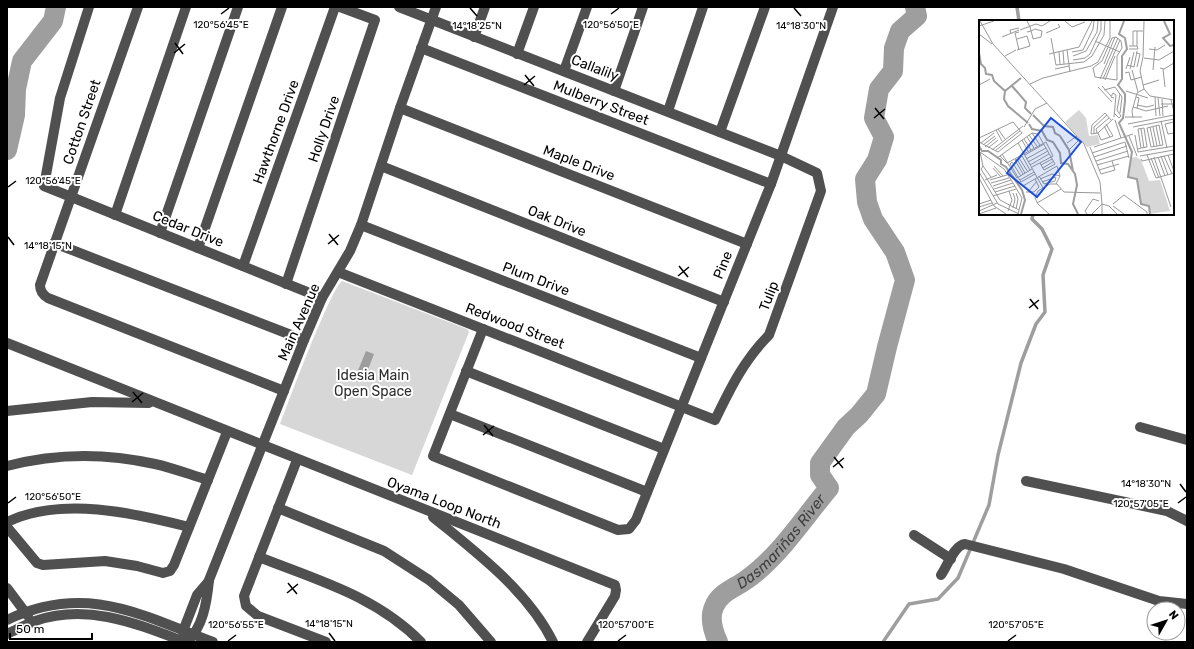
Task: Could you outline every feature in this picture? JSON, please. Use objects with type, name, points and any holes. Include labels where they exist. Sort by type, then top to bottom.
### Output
[{"type":"street","name":"Cedar Drive","points":[[89,7],[60,98],[44,186],[322,298]]},
{"type":"street","name":"Cotton Street","points":[[138,7],[54,243],[40,285],[42,293],[48,298],[284,391]]},
{"type":"street","points":[[115,215],[186,7]]},
{"type":"street","points":[[160,233],[238,7]]},
{"type":"street","points":[[198,248],[282,7]]},
{"type":"street","name":"Hawthorne Drive","points":[[243,266],[335,7]]},
{"type":"street","name":"Holly Drive","points":[[286,284],[375,20],[340,7]]},
{"type":"street","name":"Callalily","points":[[399,7],[781,156]]},
{"type":"street","name":"Main Avenue","points":[[195,635],[207,597],[210,580],[304,340],[322,298],[350,251],[361,225],[436,7]]},
{"type":"street","points":[[474,37],[485,7]]},
{"type":"street","points":[[517,54],[534,7]]},
{"type":"street","points":[[564,71],[587,7]]},
{"type":"street","points":[[614,91],[643,7]]},
{"type":"street","points":[[668,111],[703,7]]},
{"type":"street","points":[[720,132],[765,7]]},
{"type":"street","name":"Pine","points":[[450,414],[433,456],[618,530],[629,529],[636,520],[747,244],[781,156],[833,7]]},
{"type":"street","name":"Mulberry Street","points":[[421,48],[770,184]]},
{"type":"street","name":"Maple Drive","points":[[400,108],[747,244]]},
{"type":"street","name":"Tulip","points":[[682,406],[714,420],[739,372],[754,350],[769,335],[821,191],[817,173],[781,156]]},
{"type":"street","name":"Oak Drive","points":[[381,166],[724,302]]},
{"type":"street","name":"Plum Drive","points":[[361,225],[701,358]]},
{"type":"street","points":[[54,243],[304,340]]},
{"type":"street","name":"Redwood Street","points":[[338,272],[682,406]]},
{"type":"street","points":[[483,329],[450,414],[647,492]]},
{"type":"street","name":"Oyama Loop North","points":[[7,343],[425,511],[615,585],[615,596],[587,642]]},
{"type":"street","points":[[466,371],[664,449]]},
{"type":"street","points":[[7,410],[92,402],[155,403]]},
{"type":"street","points":[[1140,427],[1187,440]]},
{"type":"street","points":[[7,527],[37,564],[43,565],[105,561],[137,566],[163,573],[170,571],[174,565],[227,432]]},
{"type":"street","points":[[7,466],[58,456],[99,456],[157,464],[208,480]]},
{"type":"street","points":[[297,460],[244,596],[246,606],[258,616],[326,642]]},
{"type":"street","points":[[1026,481],[1167,511],[1187,521]]},
{"type":"street","points":[[7,522],[20,516],[83,508],[118,511],[152,517],[189,527]]},
{"type":"street","points":[[278,508],[391,555],[429,580],[459,605],[491,642]]},
{"type":"street","points":[[425,511],[494,568],[523,598],[553,642]]},
{"type":"street","points":[[914,535],[951,559]]},
{"type":"street","points":[[942,575],[957,548],[965,544],[1064,569],[1159,600],[1187,604]]},
{"type":"street","points":[[259,557],[357,595],[383,610],[421,642]]},
{"type":"street","name":"Main Avenue","points":[[183,631],[197,595],[210,580]]},
{"type":"street","points":[[7,588],[33,622]]},
{"type":"street","points":[[7,620],[25,612],[54,604],[71,603],[106,605],[135,612],[212,642]]},
{"type":"street","points":[[7,634],[33,622],[57,615],[102,615],[131,622],[185,642]]},
{"type":"street","points":[[183,631],[185,642]]},
{"type":"street","points":[[185,642],[195,635]]},
{"type":"green space","name":"Idesia Main Open Space","points":[[342,281],[467,329],[469,332],[412,475],[280,424],[328,304]]},
{"type":"shaded area","points":[[366,351],[374,354],[364,380],[358,382],[354,380]]},
{"type":"waterway","points":[[7,150],[15,115],[16,89],[22,61],[53,21],[56,7]]},
{"type":"waterway","name":"Dasmariñas River","points":[[718,642],[713,629],[712,620],[716,602],[723,594],[758,571],[780,549],[829,488],[820,475],[820,463],[846,427],[859,415],[876,394],[905,280],[895,252],[873,219],[867,202],[865,179],[877,160],[884,137],[874,118],[879,89],[893,71],[894,48],[900,31],[917,16],[915,7]]},
{"type":"waterway","points":[[1017,7],[1019,20]]},
{"type":"waterway","points":[[883,642],[909,604],[938,599],[958,578],[989,505],[998,455],[1021,363],[1036,324],[1045,312],[1043,275],[1052,249],[1042,229],[1032,219],[1033,215]]}]
